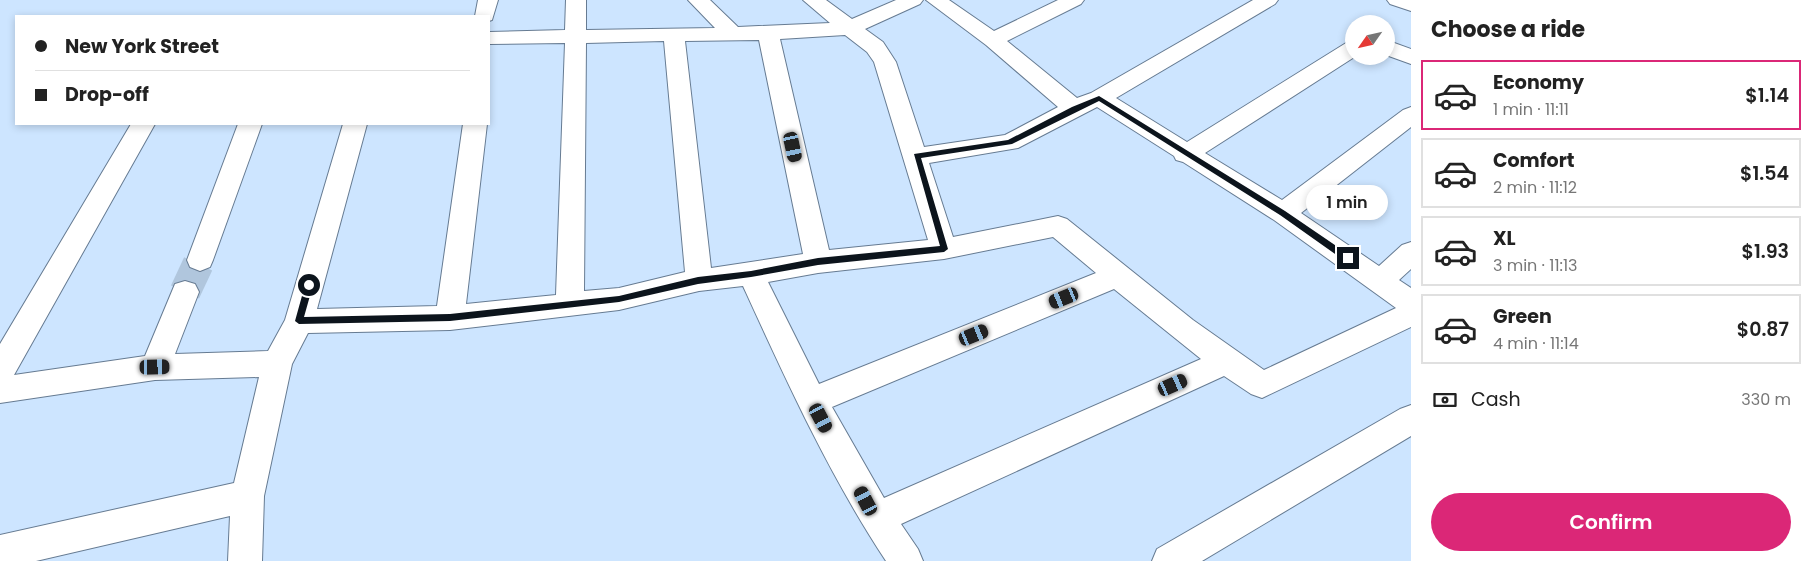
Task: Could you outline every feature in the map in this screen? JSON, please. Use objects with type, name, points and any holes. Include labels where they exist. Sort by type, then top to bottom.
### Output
[{"type":"street","points":[[485,15],[488,0]]},
{"type":"street","points":[[570,304],[576,0]]},
{"type":"street","points":[[698,0],[731,32]]},
{"type":"street","points":[[812,0],[875,47],[885,62],[917,156],[944,249]]},
{"type":"street","points":[[490,38],[674,33],[768,33],[849,28],[913,0]]},
{"type":"street","points":[[936,0],[993,40],[1074,108]]},
{"type":"street","points":[[993,40],[1074,0]]},
{"type":"street","points":[[917,156],[1010,142],[1074,108],[1099,98],[1268,0]]},
{"type":"street","points":[[1397,0],[1411,5]]},
{"type":"street","points":[[674,33],[698,280]]},
{"type":"street","points":[[768,33],[818,262]]},
{"type":"street","points":[[1395,51],[1411,57]]},
{"type":"street","points":[[1185,154],[1345,54]]},
{"type":"street","points":[[1099,98],[1185,154],[1283,213],[1411,303]]},
{"type":"street","points":[[1283,213],[1411,115]]},
{"type":"street","points":[[0,370],[142,125]]},
{"type":"street","points":[[200,260],[250,125]]},
{"type":"street","points":[[246,561],[247,496],[277,364],[299,321],[355,125]]},
{"type":"street","points":[[450,318],[475,125]]},
{"type":"street","points":[[299,321],[450,318],[619,299],[698,280],[751,274],[818,262],[944,249],[1058,226],[1225,362],[1262,385],[1411,314]]},
{"type":"street","points":[[1381,281],[1411,252]]},
{"type":"street","points":[[751,274],[812,401],[876,518],[906,561]]},
{"type":"street","points":[[812,401],[1118,276]]},
{"type":"street","points":[[155,367],[185,292]]},
{"type":"street","points":[[876,518],[1225,362]]},
{"type":"street","points":[[0,390],[155,367],[277,364]]},
{"type":"street","points":[[1169,561],[1411,419]]},
{"type":"street","points":[[0,552],[247,496]]},
{"type":"tunnel","points":[[185,292],[200,260]]},
{"type":"route","points":[[309,285],[299,321],[450,318],[619,299],[698,280],[751,274],[818,262],[944,249],[917,156],[1010,142],[1074,108],[1099,98],[1185,154],[1283,213],[1348,258]]}]
